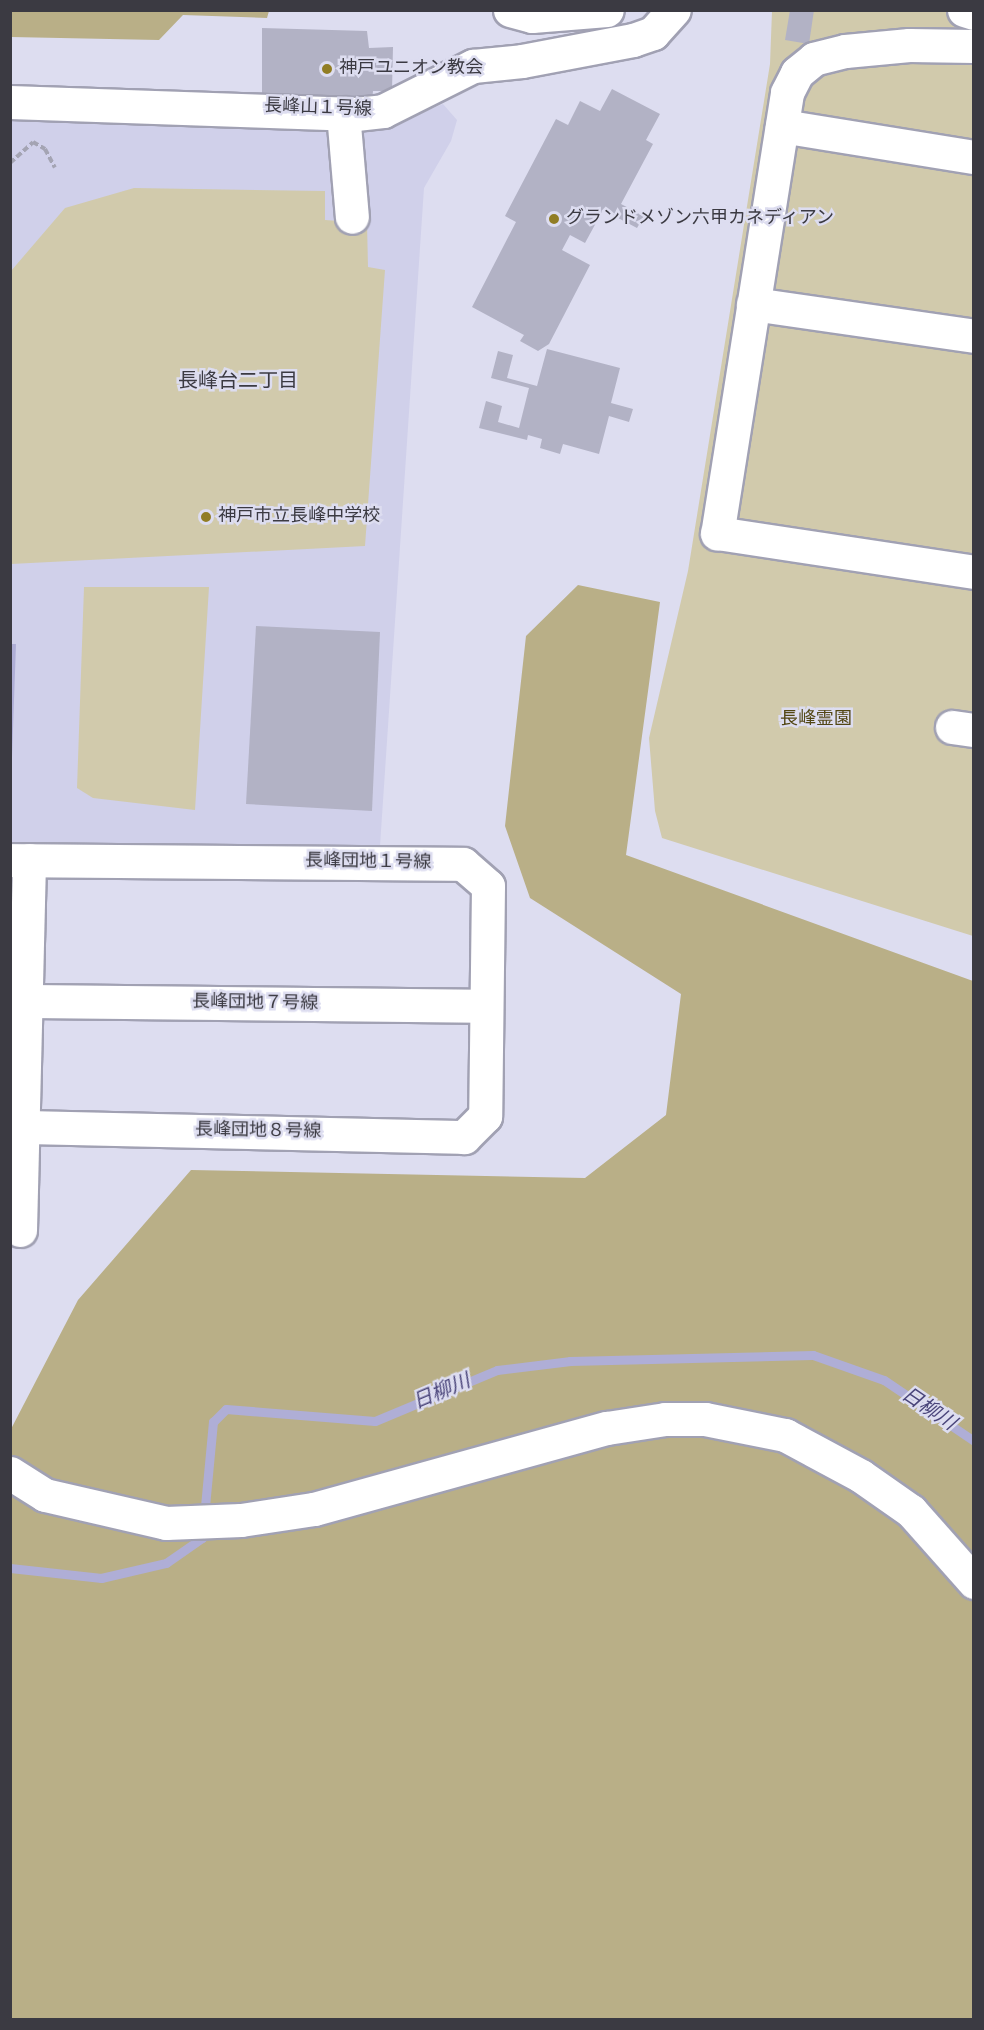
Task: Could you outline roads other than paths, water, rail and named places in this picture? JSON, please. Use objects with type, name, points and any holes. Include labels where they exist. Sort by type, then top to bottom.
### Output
[{"type":"street","points":[[510,10],[532,16],[607,10]]},
{"type":"street","name":"長峰山１号線","points":[[10,102],[343,113],[383,111],[472,66],[522,61],[633,40],[653,33],[674,10]]},
{"type":"street","points":[[964,10],[974,13]]},
{"type":"street","points":[[974,46],[909,45],[845,51],[814,59],[797,73],[792,83],[782,126],[717,533],[974,572]]},
{"type":"street","points":[[343,113],[352,217]]},
{"type":"street","points":[[782,126],[974,157]]},
{"type":"street","points":[[753,304],[974,336]]},
{"type":"street","points":[[20,860],[23,1001],[20,1230]]},
{"type":"street","name":"長峰団地１号線","points":[[20,860],[464,864],[488,886],[485,1116]]},
{"type":"street","name":"長峰団地７号線","points":[[23,1001],[486,1006]]},
{"type":"street","name":"長峰団地８号線","points":[[21,1127],[464,1137],[485,1116]]},
{"type":"street","points":[[10,1473],[45,1495],[166,1523],[225,1521],[314,1509],[607,1428],[665,1419],[705,1419],[785,1435],[861,1476],[911,1512],[974,1582]]},
{"type":"waterway","name":"日柳川","points":[[10,1568],[101,1578],[166,1563],[202,1538],[213,1422],[226,1409],[375,1421],[497,1370],[570,1361],[813,1355],[884,1380],[974,1441]]},
{"type":"place","name":"神戸ユニオン教会","points":[[327,69]]},
{"type":"place","name":"グランドメゾン六甲カネディアン","points":[[554,219]]},
{"type":"place","name":"神戸市立長峰中学校","points":[[206,517]]},
{"type":"district","name":"長峰台二丁目","points":[[238,382]]},
{"type":"park label","name":"長峰霊園","points":[[816,720]]}]
